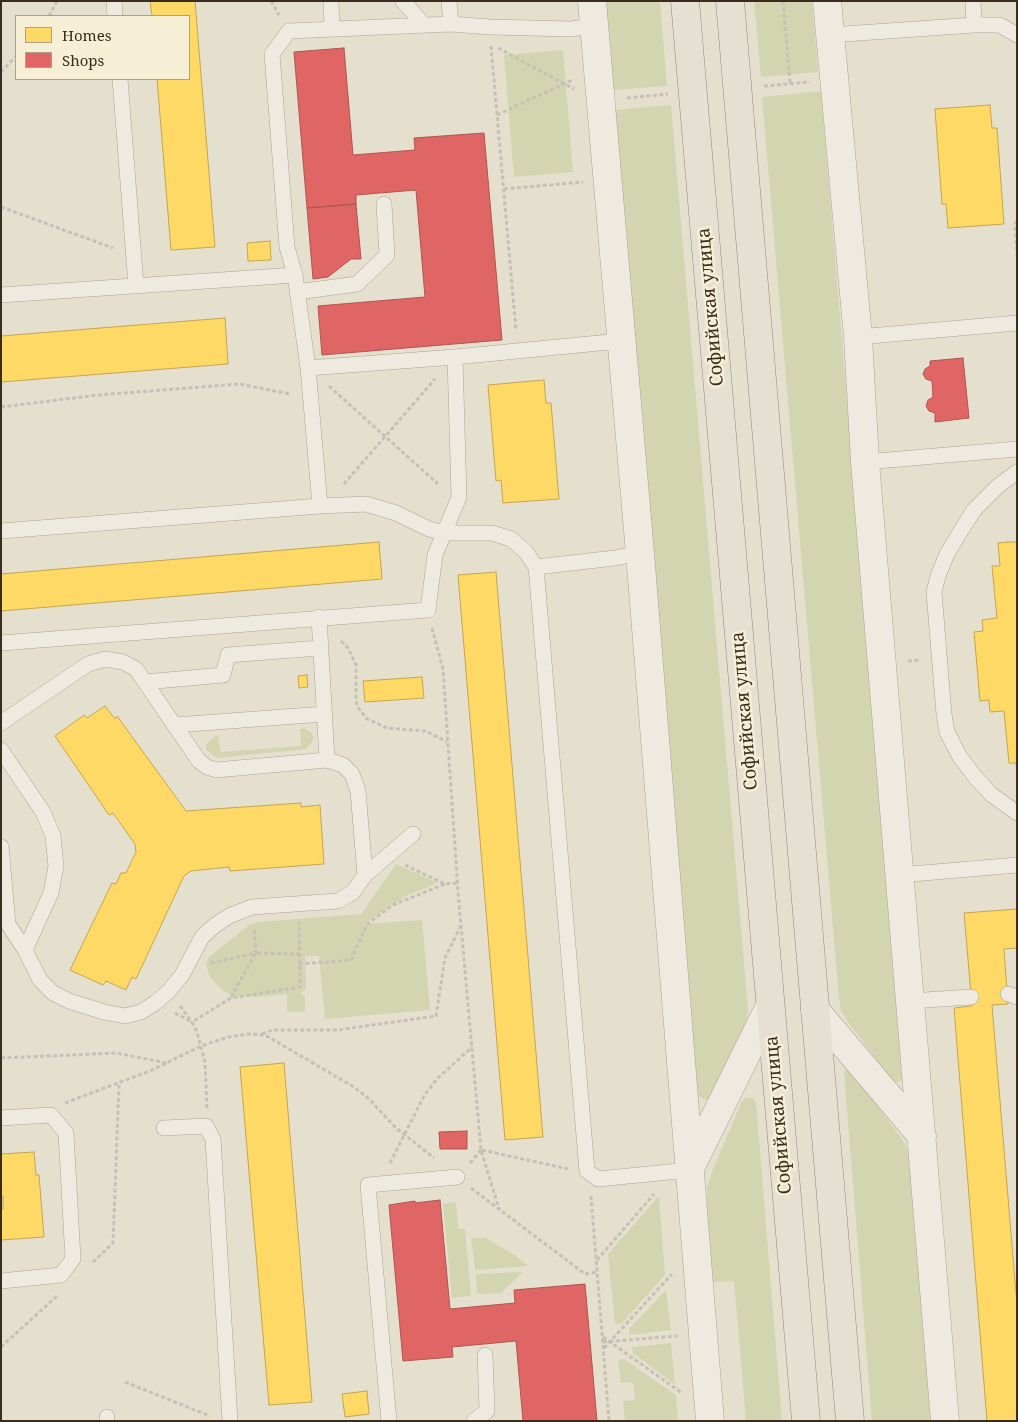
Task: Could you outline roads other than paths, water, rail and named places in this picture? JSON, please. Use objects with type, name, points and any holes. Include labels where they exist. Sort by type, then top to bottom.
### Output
[{"type":"main road","name":"Софийская улица","points":[[685,1],[806,1421]]},
{"type":"main road","points":[[730,1],[850,1421]]},
{"type":"main road","points":[[751,777],[795,774]]},
{"type":"street","points":[[827,1],[858,337],[865,462],[945,1421]]},
{"type":"street","points":[[593,14],[620,341],[640,552],[710,1421]]},
{"type":"street","points":[[689,1170],[770,1006]]},
{"type":"street","points":[[815,1010],[922,1136]]},
{"type":"lane","points":[[114,1],[115,15]]},
{"type":"lane","points":[[330,1],[332,29]]},
{"type":"lane","points":[[402,1],[424,25]]},
{"type":"lane","points":[[448,1],[450,24]]},
{"type":"lane","points":[[972,1],[974,25]]},
{"type":"lane","points":[[320,506],[308,368],[295,275],[287,247],[272,54],[288,31],[450,24],[571,29],[593,14]]},
{"type":"lane","points":[[830,35],[974,25],[1000,25],[1017,35]]},
{"type":"lane","points":[[120,80],[136,286]]},
{"type":"lane","points":[[297,292],[357,284],[387,255],[384,204]]},
{"type":"lane","points":[[1,295],[295,275]]},
{"type":"lane","points":[[858,337],[1017,323]]},
{"type":"lane","points":[[308,368],[620,341]]},
{"type":"lane","points":[[1,642],[428,610],[435,555],[459,497],[455,356]]},
{"type":"lane","points":[[865,462],[1017,449]]},
{"type":"lane","points":[[1017,472],[998,486],[974,510],[947,554],[934,592],[947,732],[960,757],[976,778],[992,795],[1017,813]]},
{"type":"lane","points":[[1,531],[366,504],[396,513],[429,529],[445,533],[492,533],[511,539],[526,552],[536,567],[588,1172],[598,1179],[689,1170]]},
{"type":"lane","points":[[536,567],[615,558],[640,552]]},
{"type":"lane","points":[[318,617],[327,760]]},
{"type":"lane","points":[[145,682],[223,675],[228,655],[320,648]]},
{"type":"lane","points":[[1,723],[88,664],[105,659],[123,662],[136,669],[199,761],[207,767],[216,770],[327,760],[343,765],[352,774],[358,791],[365,874]]},
{"type":"lane","points":[[175,725],[324,714]]},
{"type":"lane","points":[[1,750],[43,812],[53,836],[56,866],[51,893],[25,950]]},
{"type":"lane","points":[[1,847],[8,924],[25,950],[40,980],[54,993],[70,1001],[104,1012],[125,1016],[141,1012],[155,1004],[168,992],[182,975],[202,936],[228,916],[252,907],[338,901],[353,892],[365,874],[413,834]]},
{"type":"lane","points":[[900,875],[1017,865]]},
{"type":"lane","points":[[910,1001],[971,997]]},
{"type":"lane","points":[[1,1118],[51,1115],[66,1133],[73,1259],[61,1275],[1,1281]]},
{"type":"lane","points":[[164,1128],[206,1126],[213,1139],[230,1421]]},
{"type":"lane","points":[[389,1421],[368,1185],[457,1177]]},
{"type":"lane","points":[[474,1421],[488,1411],[486,1355]]}]
